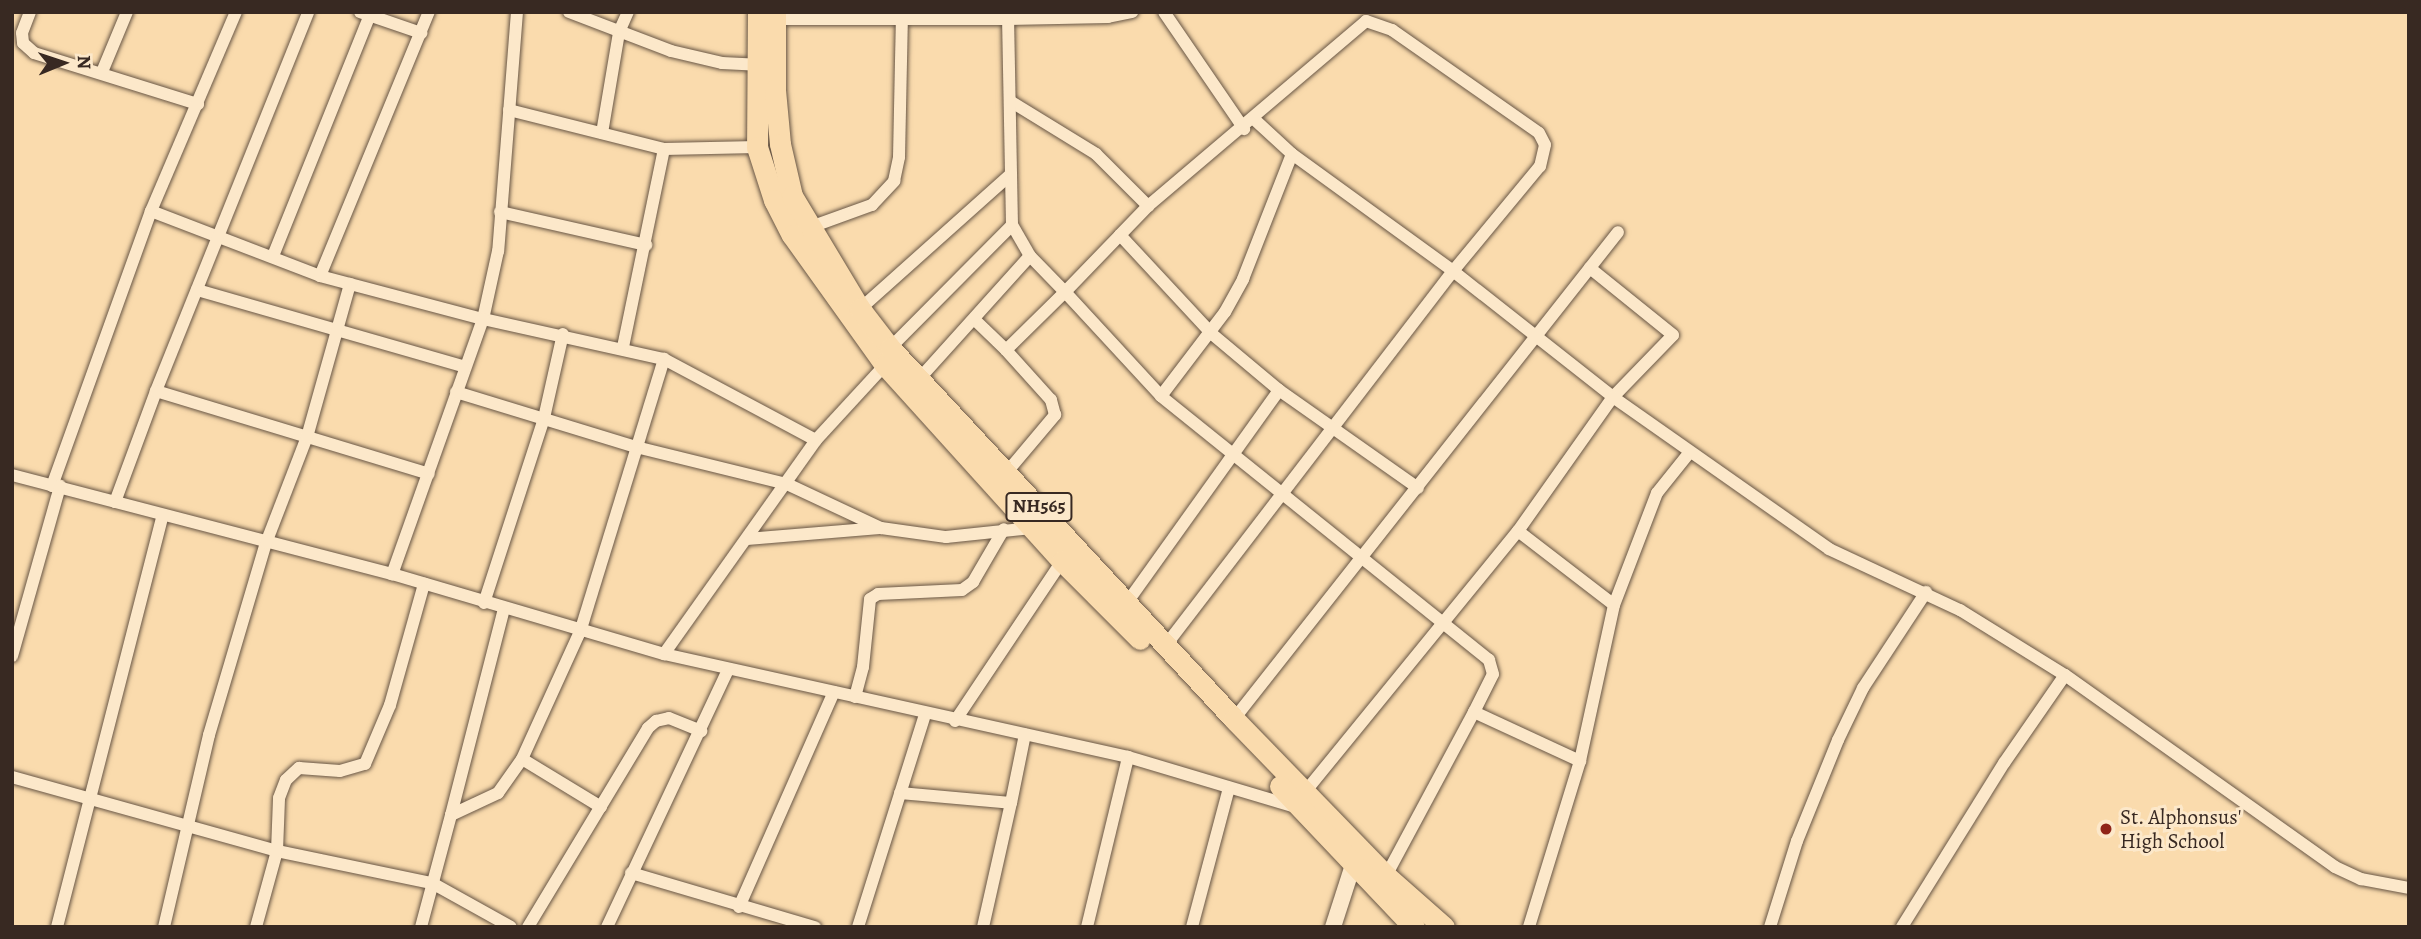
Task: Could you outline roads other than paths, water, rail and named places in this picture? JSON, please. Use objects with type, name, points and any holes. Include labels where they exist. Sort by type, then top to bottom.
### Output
[{"type":"highway","name":"NH565","points":[[769,15],[757,65],[757,147],[774,200],[792,234],[888,357],[1062,561],[1302,800],[1444,927]]},
{"type":"highway","name":"NH565","points":[[769,15],[780,144],[792,196],[808,228],[888,357],[920,378],[1234,719],[1353,865],[1408,925]]},
{"type":"street","points":[[30,12],[22,33],[27,49],[198,104]]},
{"type":"street","points":[[102,72],[127,12]]},
{"type":"street","points":[[12,656],[19,608],[56,486],[151,211],[236,12]]},
{"type":"street","points":[[115,502],[217,235],[308,12]]},
{"type":"street","points":[[320,276],[405,61],[429,12]]},
{"type":"street","points":[[392,574],[483,319],[498,251],[517,12]]},
{"type":"street","points":[[569,12],[708,61],[757,65]]},
{"type":"street","points":[[602,132],[620,32],[628,12]]},
{"type":"street","points":[[769,15],[1007,16],[1108,15],[1132,12]]},
{"type":"street","points":[[1164,12],[1249,125],[1453,271],[1689,453],[1829,549],[1926,592],[2001,632],[2334,867],[2361,879],[2409,888]]},
{"type":"street","points":[[273,256],[367,13],[421,33]]},
{"type":"street","points":[[808,228],[872,205],[894,181],[899,157],[903,16]]},
{"type":"street","points":[[1007,16],[1012,225],[1030,256],[1161,396],[1233,456],[1283,491],[1365,556],[1494,668],[1475,712],[1386,876]]},
{"type":"street","points":[[1006,350],[1149,206],[1249,125],[1346,36],[1367,21],[1375,21],[1539,133],[1545,145],[1540,166],[1453,271],[1166,646]]},
{"type":"street","points":[[1010,100],[1096,154],[1149,206]]},
{"type":"street","points":[[509,110],[664,149],[757,147]]},
{"type":"street","points":[[623,347],[664,149]]},
{"type":"street","points":[[1161,396],[1212,334],[1243,279],[1292,154]]},
{"type":"street","points":[[860,309],[1009,176]]},
{"type":"street","points":[[151,211],[320,276],[483,319],[623,347],[664,359],[817,440]]},
{"type":"street","points":[[500,212],[646,245]]},
{"type":"street","points":[[664,654],[817,440],[888,357],[1012,225]]},
{"type":"street","points":[[1234,719],[1618,232]]},
{"type":"street","points":[[1120,235],[1212,334],[1279,390],[1418,488]]},
{"type":"street","points":[[920,378],[976,321],[1030,256]]},
{"type":"street","points":[[12,475],[392,574],[580,632],[664,654],[955,721],[1128,757],[1229,788],[1302,800],[1518,531],[1613,397],[1673,335],[1590,268]]},
{"type":"street","points":[[164,927],[190,827],[209,735],[266,543],[307,437],[349,284]]},
{"type":"street","points":[[197,290],[465,367]]},
{"type":"street","points":[[976,321],[1052,400],[1055,415],[1007,472]]},
{"type":"street","points":[[484,603],[544,418],[563,334]]},
{"type":"street","points":[[451,816],[498,793],[522,760],[580,632],[664,359]]},
{"type":"street","points":[[1126,604],[1279,390]]},
{"type":"street","points":[[156,391],[429,474]]},
{"type":"street","points":[[456,392],[636,447],[786,484],[881,528]]},
{"type":"street","points":[[1529,927],[1580,761],[1614,605],[1657,493],[1689,453]]},
{"type":"street","points":[[57,927],[86,799],[163,514]]},
{"type":"street","points":[[747,539],[881,528],[946,537],[1032,528]]},
{"type":"street","points":[[855,697],[863,667],[870,599],[878,594],[962,590],[973,582],[1004,529]]},
{"type":"street","points":[[1518,531],[1614,605]]},
{"type":"street","points":[[955,721],[1062,561]]},
{"type":"street","points":[[256,927],[277,851],[279,798],[290,772],[299,768],[340,771],[365,764],[390,705],[424,584]]},
{"type":"street","points":[[1770,927],[1797,841],[1838,740],[1863,688],[1926,592]]},
{"type":"street","points":[[421,927],[505,609]]},
{"type":"street","points":[[607,927],[702,731],[728,670]]},
{"type":"street","points":[[1902,927],[2004,763],[2065,675]]},
{"type":"street","points":[[738,906],[834,692]]},
{"type":"street","points":[[1475,712],[1580,761]]},
{"type":"street","points":[[858,927],[925,714]]},
{"type":"street","points":[[528,927],[656,721],[669,718],[702,731]]},
{"type":"street","points":[[983,927],[1026,734]]},
{"type":"street","points":[[1087,927],[1128,757]]},
{"type":"street","points":[[522,760],[601,807]]},
{"type":"street","points":[[12,777],[277,851],[432,883],[512,927]]},
{"type":"street","points":[[1192,927],[1229,788]]},
{"type":"street","points":[[900,793],[1011,803]]},
{"type":"street","points":[[1333,927],[1353,865]]},
{"type":"street","points":[[631,873],[738,906],[771,922],[815,927]]},
{"type":"place","name":"St. Alphonsus' High School","points":[[2106,829]]}]
